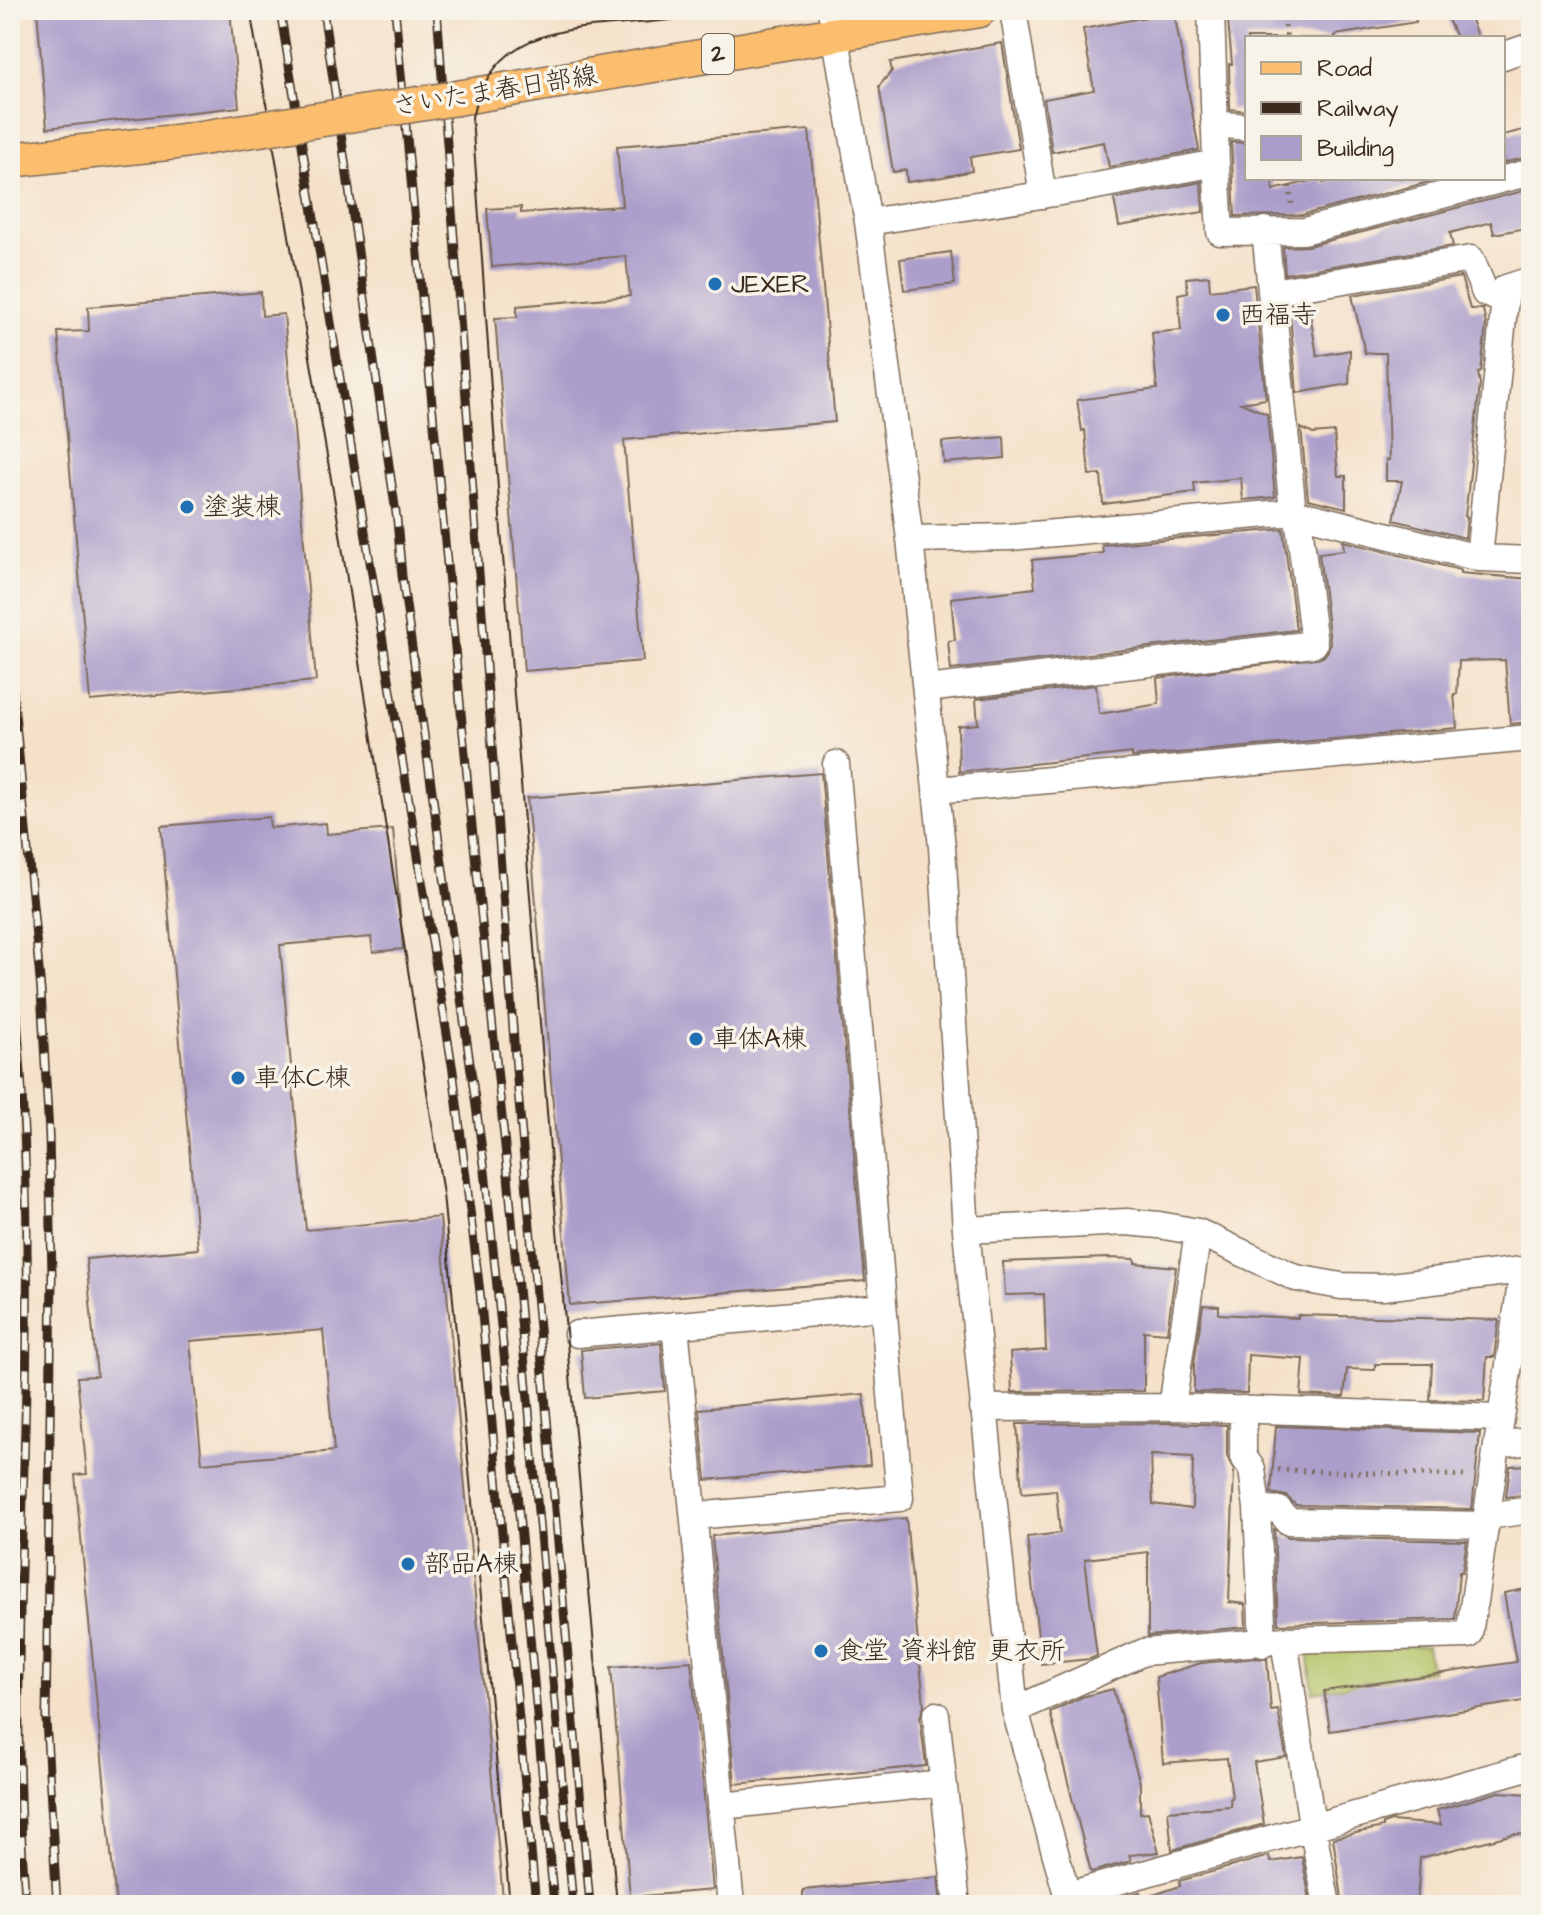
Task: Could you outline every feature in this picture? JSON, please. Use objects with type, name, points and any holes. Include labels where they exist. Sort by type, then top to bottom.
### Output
[{"type":"main road","name":"さいたま春日部線","points":[[10,160],[176,142],[457,98],[833,22],[979,10]]},
{"type":"street","points":[[1013,10],[1043,195]]},
{"type":"street","points":[[1211,10],[1220,232],[1304,231],[1500,180]]},
{"type":"street","points":[[833,22],[868,222],[910,539],[936,790],[966,1230],[1015,1710],[1069,1900],[1312,1825],[1531,1766]]},
{"type":"street","points":[[1505,55],[1531,46]]},
{"type":"street","points":[[1214,124],[1245,127]]},
{"type":"street","points":[[868,222],[1043,195],[1216,163]]},
{"type":"street","points":[[1505,179],[1531,172]]},
{"type":"street","points":[[926,689],[1314,644],[1299,524],[1293,512],[1265,230]]},
{"type":"street","points":[[1272,292],[1471,259],[1485,293],[1505,301]]},
{"type":"street","points":[[1479,558],[1506,288],[1531,280]]},
{"type":"street","points":[[910,539],[1010,537],[1293,512],[1479,558],[1531,560]]},
{"type":"street","points":[[936,790],[1531,738]]},
{"type":"street","points":[[694,1516],[900,1498],[836,764]]},
{"type":"street","points":[[966,1230],[1126,1222],[1198,1232],[1296,1278],[1341,1286],[1383,1287],[1527,1270],[1501,1418],[1469,1635],[1274,1642],[1144,1652],[1015,1710]]},
{"type":"street","points":[[1172,1407],[1198,1232]]},
{"type":"street","points":[[577,1334],[883,1307]]},
{"type":"street","points":[[675,1325],[731,1905]]},
{"type":"street","points":[[983,1408],[1172,1407],[1501,1418]]},
{"type":"street","points":[[1243,1409],[1243,1456],[1252,1469],[1274,1642],[1327,1905]]},
{"type":"street","points":[[1497,1445],[1531,1441]]},
{"type":"street","points":[[1257,1508],[1279,1510],[1288,1521],[1487,1520],[1531,1510]]},
{"type":"street","points":[[936,1715],[957,1905]]},
{"type":"street","points":[[721,1806],[943,1783]]},
{"type":"path","points":[[1283,10],[1287,36]]},
{"type":"path","points":[[1252,1469],[1493,1476]]},
{"type":"green space","points":[[1427,1646],[1431,1671],[1313,1692],[1308,1649]]},
{"type":"building","points":[[37,10],[230,10],[239,107],[47,128]]},
{"type":"building","points":[[1227,10],[1415,10],[1416,22],[1335,36],[1245,36],[1245,111],[1230,109],[1229,64],[1232,64]]},
{"type":"building","points":[[1444,10],[1467,10],[1477,36],[1455,36]]},
{"type":"building","points":[[1174,12],[1199,150],[1109,167],[1104,142],[1052,152],[1044,99],[1094,90],[1083,29]]},
{"type":"building","points":[[1002,43],[1019,149],[970,157],[972,171],[943,177],[907,182],[906,170],[893,172],[879,86],[892,71],[890,62]]},
{"type":"building","points":[[1531,128],[1531,156],[1505,162],[1505,134]]},
{"type":"building","points":[[809,130],[835,422],[624,440],[643,661],[524,671],[495,318],[517,317],[517,306],[630,296],[626,256],[492,267],[487,209],[521,207],[521,213],[622,206],[617,146]]},
{"type":"building","points":[[1231,142],[1245,143],[1245,180],[1273,180],[1273,190],[1315,180],[1323,180],[1323,183],[1333,180],[1436,180],[1302,215],[1235,216]]},
{"type":"building","points":[[1201,182],[1203,212],[1119,226],[1114,199]]},
{"type":"building","points":[[1531,189],[1531,227],[1494,234],[1491,222],[1450,233],[1453,246],[1285,274],[1283,247],[1308,246]]},
{"type":"building","points":[[951,252],[955,284],[904,290],[900,259]]},
{"type":"building","points":[[1209,276],[1210,290],[1254,285],[1266,399],[1241,403],[1267,414],[1275,497],[1243,500],[1241,478],[1194,483],[1195,492],[1103,504],[1101,474],[1089,475],[1085,430],[1082,431],[1077,400],[1157,389],[1152,333],[1181,330],[1178,294],[1188,292],[1186,278]]},
{"type":"building","points":[[1461,277],[1470,309],[1483,309],[1486,325],[1481,372],[1478,373],[1480,384],[1465,538],[1394,520],[1402,481],[1386,481],[1386,460],[1389,460],[1386,353],[1365,353],[1352,295]]},
{"type":"building","name":"塗装棟","points":[[261,292],[262,316],[284,314],[316,681],[90,701],[58,332],[89,331],[88,307]]},
{"type":"building","points":[[1308,302],[1317,356],[1350,350],[1349,384],[1297,393],[1289,305]]},
{"type":"building","points":[[1301,428],[1313,434],[1334,432],[1338,476],[1346,476],[1346,508],[1308,499]]},
{"type":"building","points":[[1004,437],[1005,458],[944,463],[942,442]]},
{"type":"building","points":[[1283,529],[1296,630],[951,670],[948,641],[955,640],[951,598],[1035,588],[1032,560],[1103,553],[1102,545]]},
{"type":"building","points":[[1343,541],[1460,570],[1460,573],[1531,579],[1531,722],[1510,724],[1505,660],[1459,661],[1457,694],[1454,694],[1457,728],[1132,757],[1132,753],[959,772],[958,726],[978,724],[976,699],[1096,685],[1099,714],[1159,704],[1157,678],[1323,657],[1330,642],[1319,553],[1344,550]]},
{"type":"building","name":"車体A棟","points":[[821,773],[865,1281],[570,1305],[527,798]]},
{"type":"building","points":[[269,817],[270,828],[326,823],[327,834],[393,829],[403,949],[373,952],[371,937],[280,945],[306,1230],[440,1217],[503,1899],[440,1905],[116,1905],[75,1475],[87,1474],[77,1377],[97,1376],[86,1259],[198,1249],[161,826]],"holes":[[[323,1330],[334,1451],[202,1463],[190,1341]]]},
{"type":"building","points":[[1135,1259],[1135,1263],[1176,1267],[1167,1333],[1144,1331],[1144,1391],[1012,1392],[1010,1353],[1046,1350],[1044,1294],[1005,1295],[1003,1262]]},
{"type":"building","points":[[1203,1305],[1219,1306],[1219,1314],[1499,1320],[1494,1357],[1487,1357],[1484,1401],[1430,1400],[1432,1364],[1375,1364],[1375,1370],[1347,1369],[1344,1397],[1301,1395],[1304,1359],[1248,1355],[1247,1393],[1194,1392],[1194,1364]]},
{"type":"building","points":[[661,1343],[665,1391],[585,1398],[581,1350]]},
{"type":"building","points":[[864,1394],[870,1465],[706,1480],[699,1409]]},
{"type":"building","points":[[1017,1424],[1227,1425],[1227,1456],[1234,1471],[1229,1602],[1245,1604],[1246,1627],[1148,1636],[1148,1552],[1085,1559],[1097,1656],[1041,1664],[1027,1537],[1060,1533],[1056,1490],[1022,1493]],"holes":[[[1151,1455],[1193,1457],[1192,1509],[1153,1504]]]},
{"type":"building","points":[[1276,1426],[1480,1433],[1472,1509],[1296,1505],[1286,1496],[1271,1493]]},
{"type":"building","points":[[1529,1465],[1531,1494],[1506,1497],[1510,1466]]},
{"type":"building","name":"食堂 資料館 更衣所","points":[[906,1518],[924,1705],[920,1717],[926,1766],[735,1784],[712,1536]]},
{"type":"building","points":[[1274,1529],[1288,1537],[1467,1541],[1462,1572],[1459,1572],[1455,1619],[1278,1624]]},
{"type":"building","points":[[1531,1588],[1531,1700],[1330,1731],[1324,1691],[1516,1662],[1504,1593]]},
{"type":"building","points":[[1267,1659],[1271,1711],[1278,1710],[1286,1757],[1254,1762],[1264,1824],[1172,1850],[1168,1811],[1231,1806],[1232,1798],[1227,1758],[1163,1763],[1156,1677],[1201,1663]]},
{"type":"building","points":[[691,1661],[713,1890],[630,1897],[611,1667]]},
{"type":"building","points":[[1113,1689],[1140,1783],[1140,1813],[1148,1812],[1159,1852],[1129,1855],[1131,1861],[1091,1872],[1050,1712],[1082,1697]]},
{"type":"building","points":[[1499,1792],[1531,1794],[1531,1835],[1514,1834],[1420,1858],[1417,1905],[1367,1902],[1367,1905],[1343,1905],[1333,1838],[1383,1827],[1391,1821],[1441,1825],[1437,1810]]},
{"type":"building","points":[[1269,1856],[1270,1862],[1302,1857],[1311,1905],[1100,1905],[1140,1892],[1142,1899],[1180,1886],[1179,1881]]},
{"type":"building","points":[[938,1877],[941,1905],[803,1905],[803,1890]]},
{"type":"tram line","points":[[250,10],[335,502],[443,1194],[510,1905]]},
{"type":"tram line","points":[[617,1905],[551,1162],[472,117],[483,87],[498,64],[518,48],[540,37],[592,27],[680,19],[710,10]]},
{"type":"railway","points":[[280,10],[453,1071],[480,1292],[536,1905]]},
{"type":"railway","points":[[323,10],[397,520],[402,576],[485,1171],[554,1905]]},
{"type":"railway","points":[[395,10],[508,1175],[573,1905]]},
{"type":"railway","points":[[437,10],[516,1068],[590,1905]]},
{"type":"railway","points":[[10,659],[41,991],[49,1134],[52,1277],[46,1720],[57,1905]]},
{"type":"railway","points":[[10,937],[22,1084],[27,1232],[19,1689],[21,1833],[26,1905]]},
{"type":"place","name":"JEXER","points":[[715,284]]},
{"type":"place","name":"西福寺","points":[[1223,315]]},
{"type":"place","name":"塗装棟","points":[[187,507]]},
{"type":"place","name":"車体A棟","points":[[696,1039]]},
{"type":"place","name":"車体C棟","points":[[238,1078]]},
{"type":"place","name":"部品A棟","points":[[408,1564]]},
{"type":"place","name":"食堂 資料館 更衣所","points":[[821,1651]]}]
